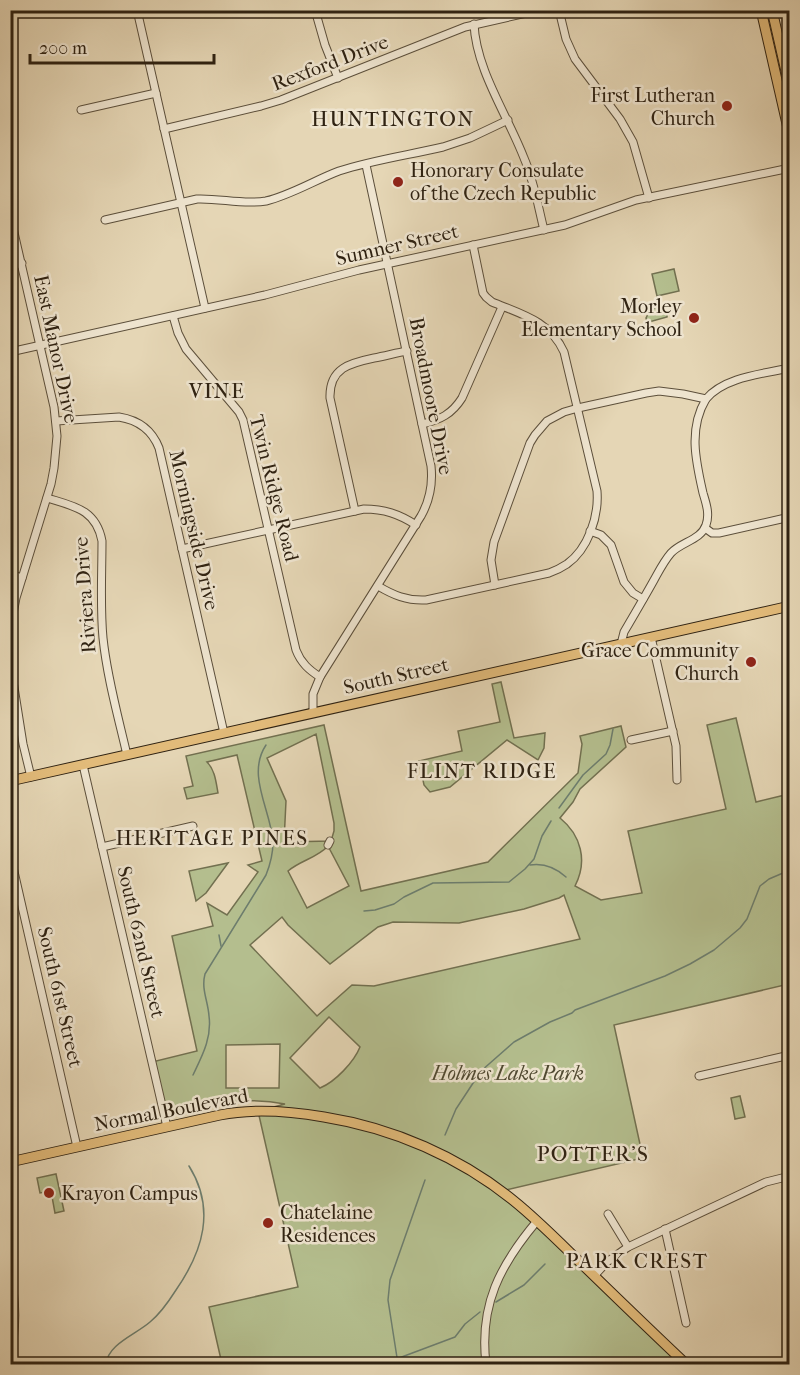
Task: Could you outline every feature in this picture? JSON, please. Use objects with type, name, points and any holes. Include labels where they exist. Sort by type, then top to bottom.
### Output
[{"type":"main road","points":[[772,11],[789,89]]},
{"type":"main road","points":[[761,12],[789,137]]},
{"type":"main road","name":"South Street","points":[[10,781],[789,606]]},
{"type":"main road","name":"Normal Boulevard","points":[[10,1162],[229,1113],[254,1111],[314,1115],[355,1123],[410,1140],[458,1163],[498,1188],[537,1221],[686,1365]]},
{"type":"street","points":[[137,10],[205,308]]},
{"type":"street","points":[[315,10],[338,78]]},
{"type":"street","name":"Rexford Drive","points":[[164,129],[261,106],[301,93],[474,24],[540,10]]},
{"type":"street","points":[[559,10],[566,39],[575,59],[620,119],[633,142],[649,198]]},
{"type":"street","points":[[761,12],[772,11]]},
{"type":"street","points":[[474,24],[474,34],[485,69],[530,173],[544,230]]},
{"type":"street","points":[[81,110],[156,93]]},
{"type":"street","points":[[105,220],[181,202],[210,198],[239,202],[264,201],[325,176],[443,147],[508,120]]},
{"type":"street","name":"Broadmoore Drive","points":[[313,713],[314,694],[320,677],[426,508],[432,486],[431,466],[366,165]]},
{"type":"street","name":"Sumner Street","points":[[10,352],[265,295],[388,263],[544,230],[575,222],[620,205],[789,168]]},
{"type":"street","name":"East Manor Drive","points":[[10,214],[56,421],[53,476],[16,598],[10,629]]},
{"type":"street","points":[[378,586],[398,597],[418,600],[433,599],[549,573],[560,569],[580,551],[597,509],[597,491],[564,352],[557,338],[544,326],[489,300],[483,293],[473,244]]},
{"type":"street","points":[[10,266],[22,263]]},
{"type":"street","points":[[422,424],[442,418],[458,405],[502,306]]},
{"type":"street","name":"Twin Ridge Road","points":[[173,315],[186,349],[239,412],[243,420],[296,650],[307,668],[320,677]]},
{"type":"street","points":[[355,511],[330,398],[331,384],[337,374],[349,364],[407,351]]},
{"type":"street","points":[[621,644],[624,632],[672,552],[683,543],[697,537],[705,528],[707,510],[694,441],[699,413],[706,399],[723,384],[789,368]]},
{"type":"street","points":[[495,585],[491,560],[494,542],[530,444],[547,421],[578,408],[659,391],[683,393],[706,399]]},
{"type":"street","name":"Morningside Drive","points":[[56,421],[119,417],[132,420],[147,429],[156,441],[224,733]]},
{"type":"street","name":"Riviera Drive","points":[[46,498],[82,510],[94,520],[101,533],[103,635],[108,670],[127,755]]},
{"type":"street","points":[[182,549],[355,511],[375,509],[387,511],[416,525]]},
{"type":"street","points":[[705,528],[712,533],[719,533],[789,517]]},
{"type":"street","points":[[590,531],[612,545],[624,582],[643,600]]},
{"type":"street","points":[[10,574],[22,578]]},
{"type":"street","points":[[651,637],[673,730],[677,780]]},
{"type":"street","points":[[10,662],[23,744],[31,777]]},
{"type":"street","points":[[631,740],[673,730]]},
{"type":"street","name":"South 62nd Street","points":[[83,765],[167,1127]]},
{"type":"street","points":[[102,847],[193,826]]},
{"type":"street","name":"South 61st Street","points":[[10,855],[77,1148]]},
{"type":"street","points":[[12,898],[19,893]]},
{"type":"street","points":[[699,1076],[789,1055]]},
{"type":"street","points":[[594,1276],[607,1262],[628,1247],[766,1182],[789,1176]]},
{"type":"street","points":[[608,1214],[628,1247]]},
{"type":"street","points":[[486,1365],[486,1320],[492,1291],[514,1251],[537,1221]]},
{"type":"street","points":[[665,1229],[686,1323]]},
{"type":"street","points":[[10,1275],[16,1315],[10,1358]]},
{"type":"green space","points":[[674,269],[679,291],[657,296],[652,274]]},
{"type":"green space","points":[[658,307],[667,312],[667,317],[647,321],[649,313]]},
{"type":"green space","points":[[501,682],[514,738],[545,733],[544,748],[538,760],[507,740],[450,787],[430,792],[424,785],[419,761],[462,751],[458,731],[500,722],[492,684]]},
{"type":"green space","name":"Holmes Lake Park","points":[[736,718],[756,802],[789,794],[789,984],[614,1025],[643,1158],[502,1191],[686,1364],[222,1364],[209,1307],[298,1287],[258,1111],[285,1104],[239,1101],[163,1112],[152,1062],[197,1051],[172,936],[213,926],[207,903],[227,915],[258,872],[248,865],[262,861],[237,755],[207,762],[216,780],[218,793],[187,799],[184,788],[193,786],[186,756],[324,725],[361,891],[488,862],[578,773],[582,744],[580,736],[621,726],[626,747],[580,789],[560,818],[573,832],[582,858],[575,886],[601,900],[642,893],[628,831],[726,809],[707,725]],"holes":[[[316,734],[334,823],[331,841],[284,842],[286,801],[267,758]],[[328,846],[349,886],[307,908],[288,871]],[[564,895],[580,939],[374,986],[352,985],[317,1016],[250,945],[282,917],[330,964],[378,927],[393,922],[459,923],[524,909]],[[329,1017],[360,1047],[343,1071],[320,1088],[290,1058]],[[280,1044],[279,1088],[226,1088],[226,1045]]]},
{"type":"green space","points":[[228,863],[206,893],[196,901],[189,871]]},
{"type":"green space","points":[[740,1096],[745,1117],[735,1119],[731,1098]]},
{"type":"green space","points":[[56,1174],[64,1211],[55,1213],[51,1191],[40,1193],[37,1178]]},
{"type":"waterway","points":[[559,808],[583,775],[606,754],[613,729]]},
{"type":"waterway","points":[[193,1075],[206,1047],[210,1024],[204,985],[205,974],[266,875],[271,858],[273,842],[261,793],[258,768],[260,756],[266,745]]},
{"type":"waterway","points":[[364,911],[394,904],[433,883],[509,882],[534,859],[542,836],[551,821]]},
{"type":"waterway","points":[[530,865],[549,867],[566,877]]},
{"type":"waterway","points":[[445,1135],[456,1109],[481,1071],[514,1042],[575,1010],[665,976],[714,950],[747,919],[760,886],[769,879],[790,870]]},
{"type":"waterway","points":[[219,935],[221,946]]},
{"type":"waterway","points":[[106,1364],[117,1345],[150,1322],[161,1311],[193,1260],[203,1230],[204,1214],[202,1198],[189,1166]]},
{"type":"waterway","points":[[398,1364],[388,1300],[390,1280],[425,1180]]},
{"type":"waterway","points":[[496,1302],[524,1285],[545,1264]]},
{"type":"waterway","points":[[399,1358],[455,1337],[465,1324],[480,1312]]},
{"type":"place","name":"First Lutheran Church","points":[[727,106]]},
{"type":"place","name":"Honorary Consulate of the Czech Republic","points":[[398,182]]},
{"type":"place","name":"Morley Elementary School","points":[[694,318]]},
{"type":"place","name":"Grace Community Church","points":[[751,662]]},
{"type":"place","name":"Krayon Campus","points":[[49,1193]]},
{"type":"place","name":"Chatelaine Residences","points":[[268,1223]]},
{"type":"district","name":"HUNTINGTON","points":[[393,119]]},
{"type":"district","name":"VINE","points":[[217,391]]},
{"type":"district","name":"FLINT RIDGE","points":[[482,771]]},
{"type":"district","name":"HERITAGE PINES","points":[[212,838]]},
{"type":"district","name":"POTTER'S","points":[[593,1154]]},
{"type":"district","name":"PARK CREST","points":[[637,1261]]}]
